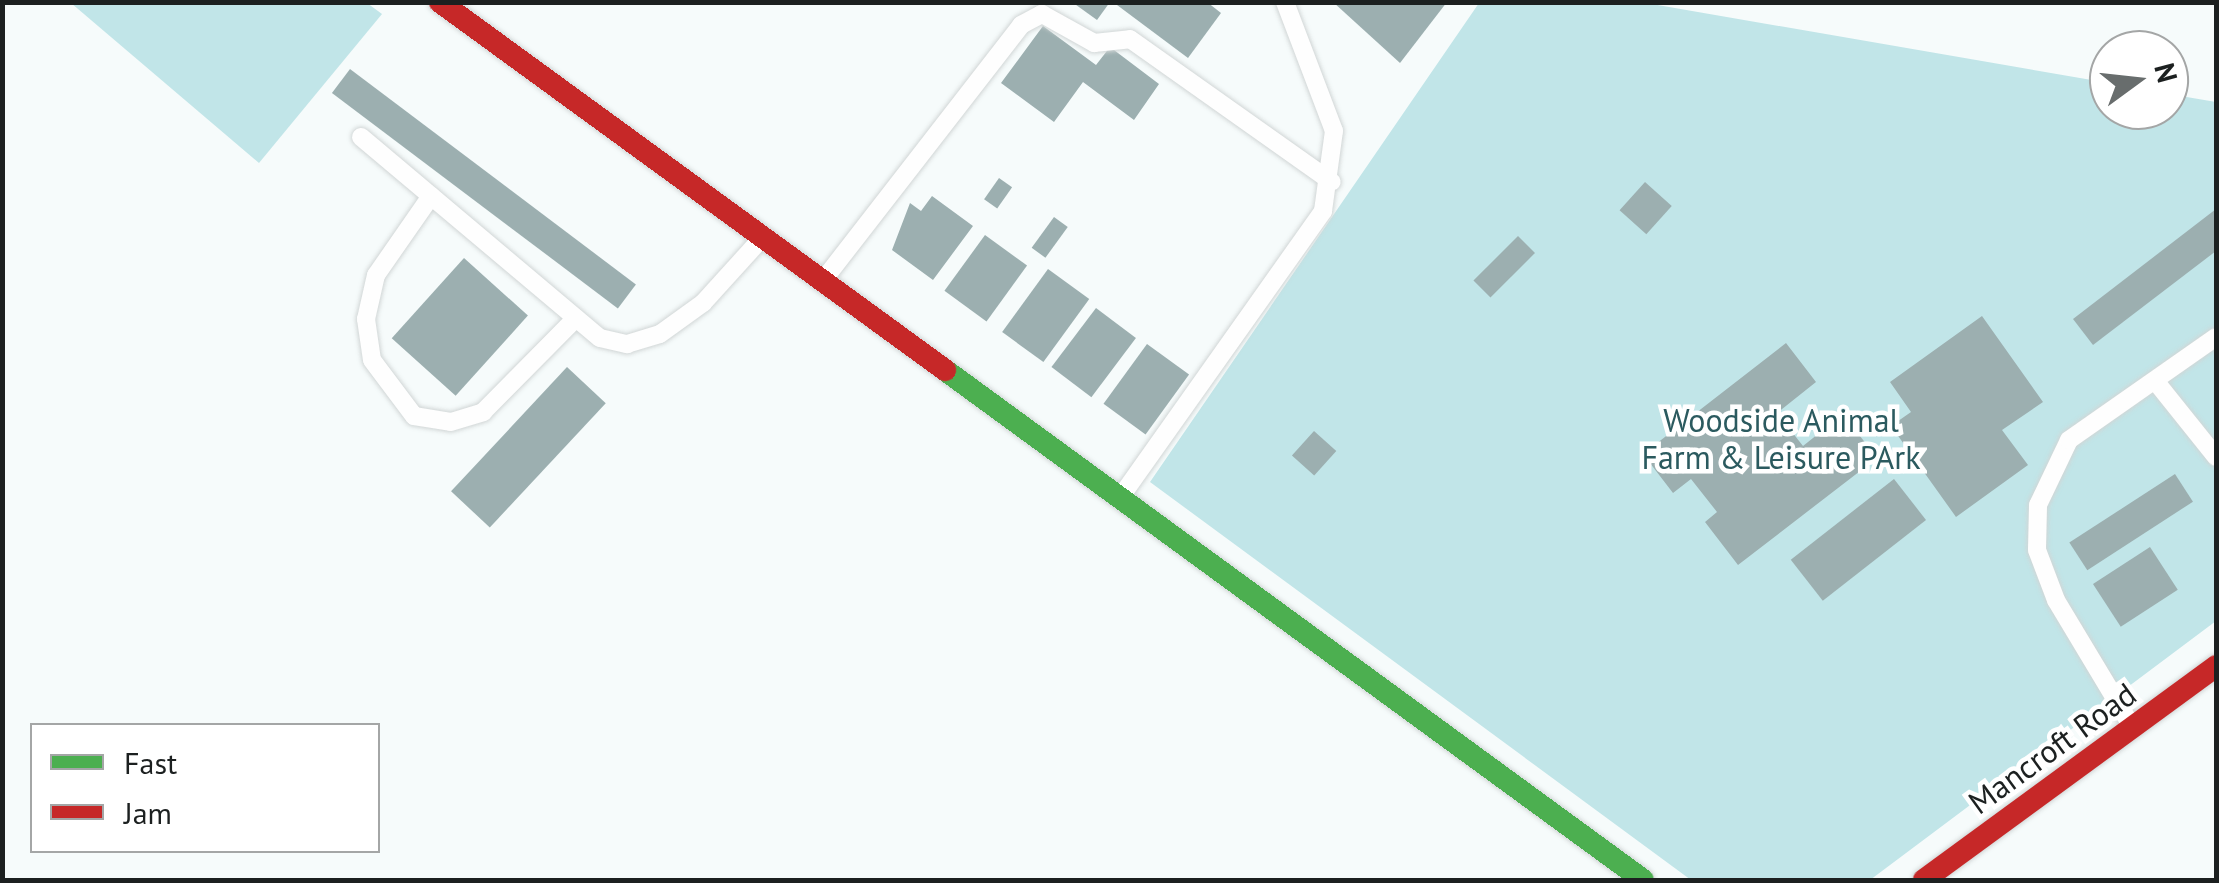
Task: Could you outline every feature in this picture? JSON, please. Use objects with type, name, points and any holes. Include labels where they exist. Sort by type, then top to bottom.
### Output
[{"type":"main road","points":[[440,2],[1643,880]]},
{"type":"main road","name":"Mancroft Road","points":[[1924,880],[2216,666]]},
{"type":"lane","points":[[1119,499],[1282,271],[1332,182],[1334,131],[1285,2]]},
{"type":"lane","points":[[822,282],[1022,25],[1042,14],[1094,43],[1130,38],[1332,182]]},
{"type":"lane","points":[[360,137],[600,338],[627,344],[660,334],[704,303],[762,238]]},
{"type":"lane","points":[[432,196],[376,275],[366,319],[372,360],[414,416],[450,422],[482,412],[576,318]]},
{"type":"lane","points":[[2134,729],[2056,600],[2037,550],[2038,505],[2069,440],[2216,337]]},
{"type":"lane","points":[[2156,382],[2216,460]]},
{"type":"green space","points":[[71,3],[367,3],[382,14],[259,163]]},
{"type":"green space","name":"Woodside Animal Farm & Leisure PArk","points":[[1479,3],[1646,3],[2089,80],[2089,130],[2189,130],[2189,97],[2216,102],[2216,621],[1870,880],[1691,880],[1150,482]]},
{"type":"building","points":[[1072,2],[1110,2],[1097,20]]},
{"type":"building","points":[[1113,2],[1207,2],[1221,13],[1188,58]]},
{"type":"building","points":[[1333,2],[1447,2],[1400,63]]},
{"type":"building","points":[[1043,26],[1096,65],[1110,47],[1159,84],[1134,120],[1083,82],[1054,122],[1001,83]]},
{"type":"building","points":[[350,69],[636,284],[618,308],[332,93]]},
{"type":"building","points":[[999,178],[1012,187],[997,208],[984,199]]},
{"type":"building","points":[[1645,182],[1672,206],[1646,234],[1620,210]]},
{"type":"building","points":[[932,196],[973,226],[933,280],[892,250],[910,203],[921,211]]},
{"type":"building","points":[[2216,209],[2216,251],[2093,345],[2073,319]]},
{"type":"building","points":[[1054,217],[1068,227],[1045,258],[1032,248]]},
{"type":"building","points":[[985,235],[1027,266],[987,321],[944,291]]},
{"type":"building","points":[[1518,236],[1535,253],[1490,298],[1473,281]]},
{"type":"building","points":[[464,258],[528,316],[456,396],[392,338]]},
{"type":"building","points":[[1048,269],[1089,299],[1043,362],[1002,332]]},
{"type":"building","points":[[1096,308],[1136,338],[1091,397],[1051,367]]},
{"type":"building","points":[[1982,316],[2043,402],[2002,430],[2028,465],[1956,517],[1891,426],[1911,412],[1890,382]]},
{"type":"building","points":[[1786,343],[1816,382],[1777,413],[1803,446],[1843,414],[1877,458],[1738,565],[1705,522],[1717,512],[1691,479],[1673,493],[1643,454]]},
{"type":"building","points":[[1147,344],[1189,375],[1146,434],[1104,404]]},
{"type":"building","points":[[567,367],[606,403],[490,527],[451,491]]},
{"type":"building","points":[[1314,431],[1336,451],[1314,476],[1292,456]]},
{"type":"building","points":[[2175,474],[2193,502],[2087,570],[2069,543]]},
{"type":"building","points":[[1894,479],[1926,520],[1823,601],[1791,560]]},
{"type":"building","points":[[2150,547],[2178,590],[2121,627],[2093,584]]},
{"type":"traffic: fast","points":[[945,370],[1643,880]]},
{"type":"traffic: jam","points":[[440,2],[945,370]]},
{"type":"traffic: jam","points":[[1924,880],[2216,666]]}]
